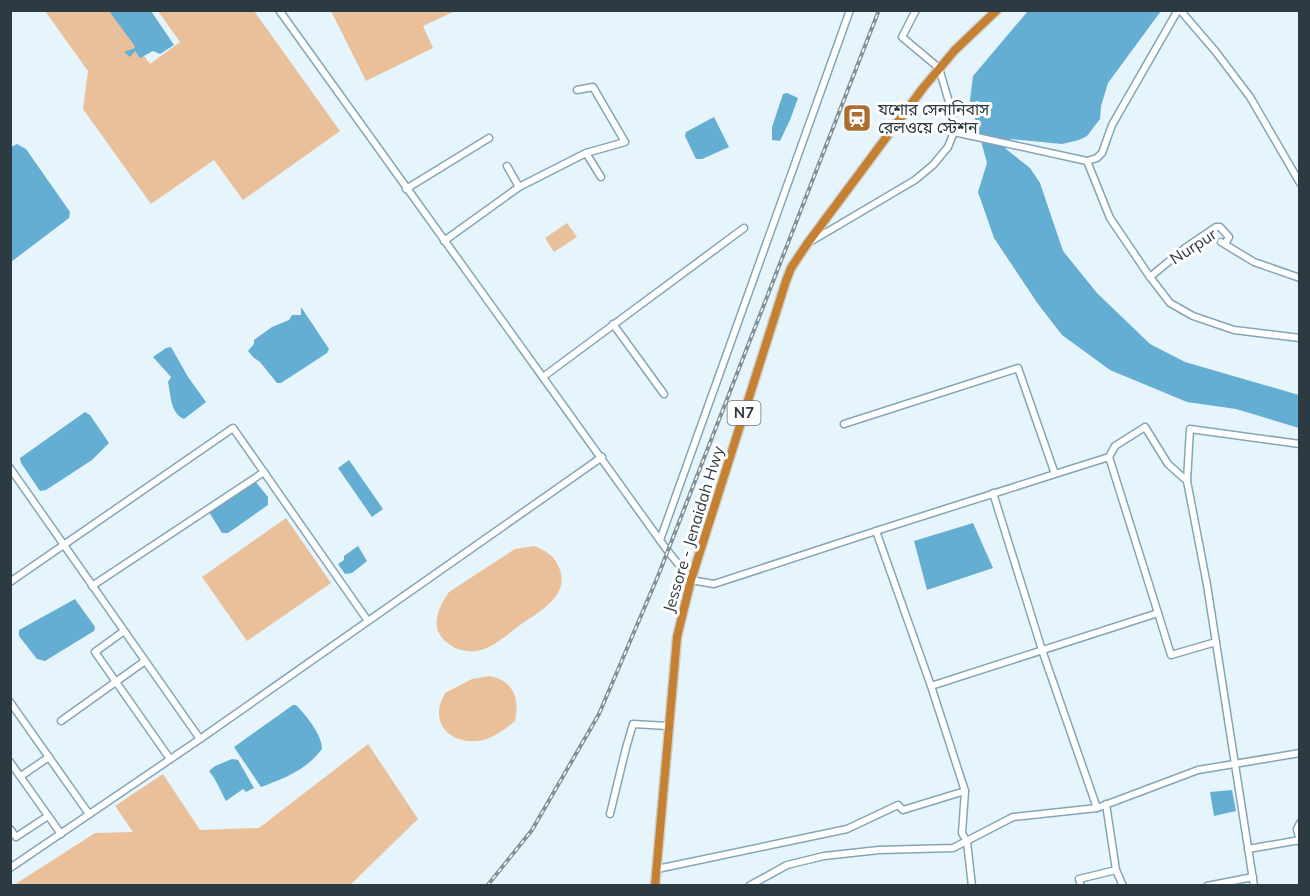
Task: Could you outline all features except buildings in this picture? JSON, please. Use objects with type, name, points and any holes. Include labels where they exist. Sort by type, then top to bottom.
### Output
[{"type":"highway","name":"Jessore - Jenaidah Hwy","points":[[655,885],[676,636],[791,268],[939,68],[997,10]]},
{"type":"street","points":[[279,10],[660,540],[692,580],[714,584],[1109,457],[1115,446],[1145,427],[1168,464],[1187,481]]},
{"type":"street","points":[[660,540],[850,10]]},
{"type":"street","points":[[807,244],[915,180],[940,157],[954,132],[951,110],[939,68],[903,37],[916,10]]},
{"type":"street","points":[[954,132],[1087,161],[1097,158],[1102,153],[1112,125],[1179,10],[1216,52],[1250,97],[1299,183]]},
{"type":"street","points":[[444,241],[519,187],[586,153],[625,142],[593,87],[577,90]]},
{"type":"street","points":[[406,189],[489,138]]},
{"type":"street","points":[[586,153],[601,177]]},
{"type":"street","points":[[1087,161],[1110,218],[1150,278],[1170,303],[1193,316],[1234,330],[1299,338]]},
{"type":"street","points":[[507,166],[519,187]]},
{"type":"street","name":"Nurpur","points":[[1150,278],[1185,248],[1216,227],[1220,227],[1229,237],[1223,243],[1254,262],[1299,278]]},
{"type":"street","points":[[543,376],[744,228]]},
{"type":"street","points":[[613,324],[664,394]]},
{"type":"street","points":[[844,424],[1018,368],[1055,474]]},
{"type":"street","points":[[10,582],[233,428],[368,621]]},
{"type":"street","points":[[1254,885],[1216,642],[1187,481],[1190,429],[1299,444]]},
{"type":"street","points":[[1109,457],[1171,655],[1216,642]]},
{"type":"street","points":[[10,868],[200,739],[602,458]]},
{"type":"street","points":[[10,468],[200,739]]},
{"type":"street","points":[[92,585],[264,472]]},
{"type":"street","points":[[993,493],[1042,650],[1097,808]]},
{"type":"street","points":[[876,531],[931,686],[965,791],[962,832],[967,842],[972,885]]},
{"type":"street","points":[[931,686],[1158,613]]},
{"type":"street","points":[[124,631],[96,652],[170,759]]},
{"type":"street","points":[[62,722],[145,661]]},
{"type":"street","points":[[10,702],[90,814]]},
{"type":"street","points":[[610,814],[633,724],[668,726]]},
{"type":"street","points":[[752,885],[787,865],[824,856],[879,850],[953,848],[1013,817],[1097,808],[1198,770],[1299,753]]},
{"type":"street","points":[[21,776],[49,757]]},
{"type":"street","points":[[11,763],[61,834]]},
{"type":"street","points":[[657,869],[847,829],[898,805],[903,810],[965,791]]},
{"type":"street","points":[[1106,804],[1116,870],[1123,885]]},
{"type":"street","points":[[10,829],[16,837],[48,816]]},
{"type":"street","points":[[1248,849],[1299,841],[1297,829],[1299,823]]},
{"type":"street","points":[[1081,885],[1079,879],[1116,870]]},
{"type":"street","points":[[1207,885],[1253,877]]},
{"type":"shaded area","points":[[45,11],[111,11],[150,64],[180,42],[158,11],[254,11],[340,131],[243,200],[214,160],[151,204],[83,109],[88,71]]},
{"type":"shaded area","points":[[331,11],[455,11],[423,26],[433,48],[366,81]]},
{"type":"shaded area","points":[[567,223],[577,237],[554,252],[545,238]]},
{"type":"shaded area","points":[[286,518],[331,583],[247,641],[202,577]]},
{"type":"shaded area","points":[[534,546],[550,555],[560,570],[562,580],[560,588],[550,603],[486,648],[475,651],[462,650],[445,641],[438,631],[437,616],[449,592],[515,549]]},
{"type":"shaded area","points":[[489,676],[504,681],[513,691],[516,705],[515,721],[496,735],[483,740],[468,741],[447,732],[440,719],[439,709],[445,693],[472,679]]},
{"type":"shaded area","points":[[368,744],[418,819],[350,885],[14,885],[95,833],[133,832],[115,806],[163,774],[200,830],[259,828]]},
{"type":"water","points":[[109,11],[151,11],[174,45],[160,54],[153,51],[140,58],[135,51],[130,57],[124,52],[135,48],[134,45]]},
{"type":"water","points":[[1028,11],[1161,11],[1108,83],[1101,106],[1100,119],[1087,136],[1062,144],[1010,139],[1005,146],[1030,168],[1040,183],[1063,251],[1097,293],[1150,344],[1185,362],[1299,395],[1299,428],[1236,409],[1187,402],[1110,370],[1062,335],[1038,304],[994,238],[978,192],[987,163],[970,100],[973,76]]},
{"type":"water","points":[[787,93],[798,98],[780,141],[772,140],[772,127],[783,94]]},
{"type":"water","points":[[714,117],[729,147],[702,159],[696,159],[685,136],[686,132]]},
{"type":"water","points":[[17,144],[26,149],[70,212],[69,218],[11,262],[11,147]]},
{"type":"water","points":[[301,307],[329,349],[327,353],[281,383],[277,383],[248,351],[254,344],[254,340],[272,327],[289,320],[292,315],[301,315]]},
{"type":"water","points":[[171,347],[206,402],[184,419],[176,413],[172,403],[168,382],[171,377],[153,357]]},
{"type":"water","points":[[85,412],[90,415],[109,443],[92,460],[46,490],[40,491],[20,458]]},
{"type":"water","points":[[349,460],[383,509],[372,517],[338,468]]},
{"type":"water","points":[[255,481],[268,497],[268,505],[228,533],[222,533],[209,512]]},
{"type":"water","points":[[973,523],[993,568],[927,590],[914,541]]},
{"type":"water","points":[[358,546],[367,561],[352,573],[345,574],[338,564],[344,560],[344,556]]},
{"type":"water","points":[[75,599],[95,627],[94,631],[45,661],[37,659],[19,636],[19,630]]},
{"type":"water","points":[[296,705],[313,726],[322,749],[302,768],[287,777],[261,787],[234,747]]},
{"type":"water","points":[[232,759],[238,760],[254,788],[246,792],[243,789],[226,801],[209,771]]},
{"type":"water","points":[[1232,790],[1236,811],[1214,816],[1210,792]]},
{"type":"railway","points":[[487,886],[532,830],[599,714],[658,576],[879,10]]},
{"type":"place","name":"যশোর সেনানিবাস রেলওয়ে স্টেশন","points":[[857,118]]}]
